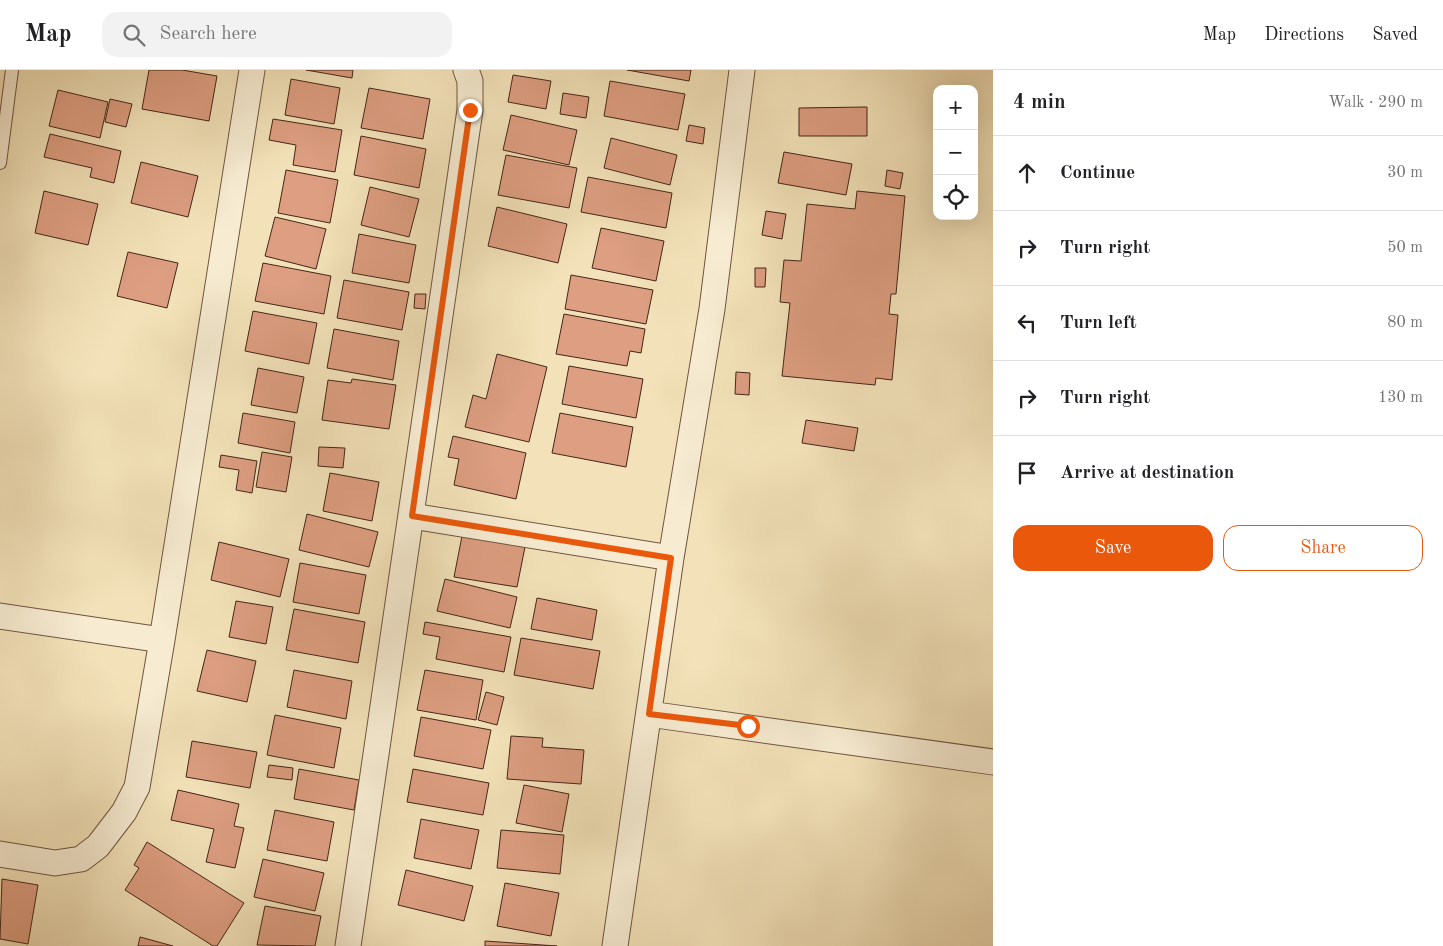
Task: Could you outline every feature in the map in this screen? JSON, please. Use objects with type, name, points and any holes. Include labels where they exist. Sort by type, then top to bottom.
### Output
[{"type":"street","points":[[0,854],[55,863],[81,859],[98,846],[124,812],[137,787],[252,70]]},
{"type":"street","points":[[348,946],[470,110],[470,80],[466,70]]},
{"type":"street","points":[[616,946],[671,558],[712,309],[742,70]]},
{"type":"street","points":[[412,516],[671,558]]},
{"type":"street","points":[[0,616],[162,640]]},
{"type":"street","points":[[649,714],[993,762]]},
{"type":"lane","points":[[0,163],[12,70]]},
{"type":"building","points":[[149,70],[182,70],[217,76],[209,121],[142,109]]},
{"type":"building","points":[[306,70],[353,70],[352,78]]},
{"type":"building","points":[[627,70],[691,70],[689,81]]},
{"type":"building","points":[[513,75],[551,81],[546,109],[508,102]]},
{"type":"building","points":[[291,79],[340,88],[334,124],[285,115]]},
{"type":"building","points":[[610,81],[685,94],[678,130],[604,116]]},
{"type":"building","points":[[369,88],[430,99],[423,139],[361,128]]},
{"type":"building","points":[[58,90],[108,102],[100,138],[49,126]]},
{"type":"building","points":[[563,93],[589,97],[586,118],[560,114]]},
{"type":"building","points":[[110,99],[132,104],[126,127],[105,122]]},
{"type":"building","points":[[867,107],[867,136],[799,136],[799,108]]},
{"type":"building","points":[[511,115],[577,130],[569,165],[503,150]]},
{"type":"building","points":[[273,119],[342,130],[335,172],[293,165],[296,145],[269,140]]},
{"type":"building","points":[[689,125],[705,128],[703,144],[686,141]]},
{"type":"building","points":[[50,134],[121,151],[114,183],[90,177],[92,168],[44,157]]},
{"type":"building","points":[[361,136],[426,149],[419,188],[354,175]]},
{"type":"building","points":[[611,138],[677,155],[670,185],[604,168]]},
{"type":"building","points":[[784,152],[852,164],[846,195],[778,183]]},
{"type":"building","points":[[506,155],[577,168],[569,208],[498,195]]},
{"type":"building","points":[[141,162],[198,176],[188,217],[131,203]]},
{"type":"building","points":[[286,170],[338,180],[330,223],[278,213]]},
{"type":"building","points":[[887,170],[903,173],[900,189],[885,186]]},
{"type":"building","points":[[588,177],[672,193],[666,228],[581,212]]},
{"type":"building","points":[[370,187],[419,199],[409,237],[361,225]]},
{"type":"building","points":[[44,191],[98,204],[88,245],[35,233]]},
{"type":"building","points":[[857,191],[905,196],[896,294],[891,294],[889,314],[898,315],[892,380],[876,378],[875,385],[782,376],[790,303],[780,302],[784,260],[801,261],[807,204],[855,209]]},
{"type":"building","points":[[497,207],[567,224],[558,263],[488,246]]},
{"type":"building","points":[[766,211],[786,214],[782,239],[762,235]]},
{"type":"building","points":[[275,217],[326,229],[316,269],[265,256]]},
{"type":"building","points":[[601,228],[664,241],[656,281],[592,268]]},
{"type":"building","points":[[359,234],[416,245],[409,283],[352,273]]},
{"type":"building","points":[[128,252],[178,263],[167,308],[117,296]]},
{"type":"building","points":[[263,263],[331,276],[324,314],[255,301]]},
{"type":"building","points":[[755,268],[766,268],[765,287],[755,287]]},
{"type":"building","points":[[571,275],[653,290],[646,324],[565,309]]},
{"type":"building","points":[[344,280],[409,292],[402,330],[337,318]]},
{"type":"building","points":[[415,294],[426,294],[425,309],[414,308]]},
{"type":"building","points":[[253,311],[317,323],[309,364],[245,351]]},
{"type":"building","points":[[564,314],[645,329],[641,353],[630,351],[627,366],[556,354]]},
{"type":"building","points":[[334,329],[399,341],[393,380],[327,368]]},
{"type":"building","points":[[497,354],[547,367],[529,442],[465,427],[473,395],[486,399]]},
{"type":"building","points":[[569,366],[643,379],[636,418],[562,404]]},
{"type":"building","points":[[258,368],[304,377],[297,413],[251,405]]},
{"type":"building","points":[[736,372],[750,373],[749,395],[735,394]]},
{"type":"building","points":[[352,379],[396,385],[389,429],[322,420],[328,380],[351,383]]},
{"type":"building","points":[[243,413],[295,422],[290,453],[238,443]]},
{"type":"building","points":[[560,413],[633,427],[626,467],[552,453]]},
{"type":"building","points":[[806,420],[858,428],[854,451],[802,443]]},
{"type":"building","points":[[453,436],[526,453],[516,499],[454,485],[459,459],[448,457]]},
{"type":"building","points":[[319,447],[345,448],[343,468],[318,466]]},
{"type":"building","points":[[262,452],[292,457],[286,492],[256,487]]},
{"type":"building","points":[[221,455],[257,461],[252,493],[236,490],[239,470],[219,467]]},
{"type":"building","points":[[330,473],[379,482],[372,521],[323,511]]},
{"type":"building","points":[[307,514],[378,532],[369,567],[299,550]]},
{"type":"building","points":[[462,536],[525,547],[517,587],[454,577]]},
{"type":"building","points":[[219,542],[289,559],[280,597],[211,580]]},
{"type":"building","points":[[300,563],[366,575],[359,614],[293,602]]},
{"type":"building","points":[[445,579],[517,597],[510,628],[437,611]]},
{"type":"building","points":[[537,598],[597,610],[592,640],[531,629]]},
{"type":"building","points":[[236,601],[273,607],[266,644],[229,637]]},
{"type":"building","points":[[294,609],[365,622],[358,663],[286,650]]},
{"type":"building","points":[[425,622],[511,637],[504,672],[436,659],[440,637],[423,634]]},
{"type":"building","points":[[521,638],[600,651],[593,689],[514,675]]},
{"type":"building","points":[[207,650],[256,661],[247,702],[197,691]]},
{"type":"building","points":[[294,670],[352,681],[346,719],[287,707]]},
{"type":"building","points":[[425,670],[483,680],[476,720],[417,710]]},
{"type":"building","points":[[486,692],[504,697],[497,725],[478,720]]},
{"type":"building","points":[[275,715],[341,728],[334,768],[267,755]]},
{"type":"building","points":[[421,717],[491,730],[483,769],[414,756]]},
{"type":"building","points":[[511,736],[543,738],[542,747],[584,750],[581,784],[507,779]]},
{"type":"building","points":[[192,741],[257,752],[250,788],[186,777]]},
{"type":"building","points":[[269,765],[293,768],[292,780],[267,777]]},
{"type":"building","points":[[299,769],[359,780],[354,810],[294,799]]},
{"type":"building","points":[[413,769],[489,783],[483,815],[407,802]]},
{"type":"building","points":[[524,785],[569,794],[562,832],[516,823]]},
{"type":"building","points":[[178,790],[239,804],[234,826],[244,828],[235,868],[206,862],[214,829],[171,820]]},
{"type":"building","points":[[275,810],[334,822],[327,861],[267,850]]},
{"type":"building","points":[[421,819],[479,830],[471,869],[414,858]]},
{"type":"building","points":[[501,830],[564,835],[560,874],[497,868]]},
{"type":"building","points":[[147,842],[244,903],[217,946],[213,946],[125,890],[139,868],[134,865]]},
{"type":"building","points":[[263,859],[324,873],[315,911],[254,897]]},
{"type":"building","points":[[406,870],[473,886],[464,921],[398,905]]},
{"type":"building","points":[[2,879],[38,885],[28,944],[0,939]]},
{"type":"building","points":[[505,883],[559,893],[551,936],[497,926]]},
{"type":"building","points":[[265,906],[321,916],[315,946],[257,945]]},
{"type":"building","points":[[140,937],[173,946],[138,946]]},
{"type":"building","points":[[485,941],[557,946],[485,946]]},
{"type":"route","points":[[470,110],[412,516],[606,549],[671,558],[649,714],[748,726]]}]
